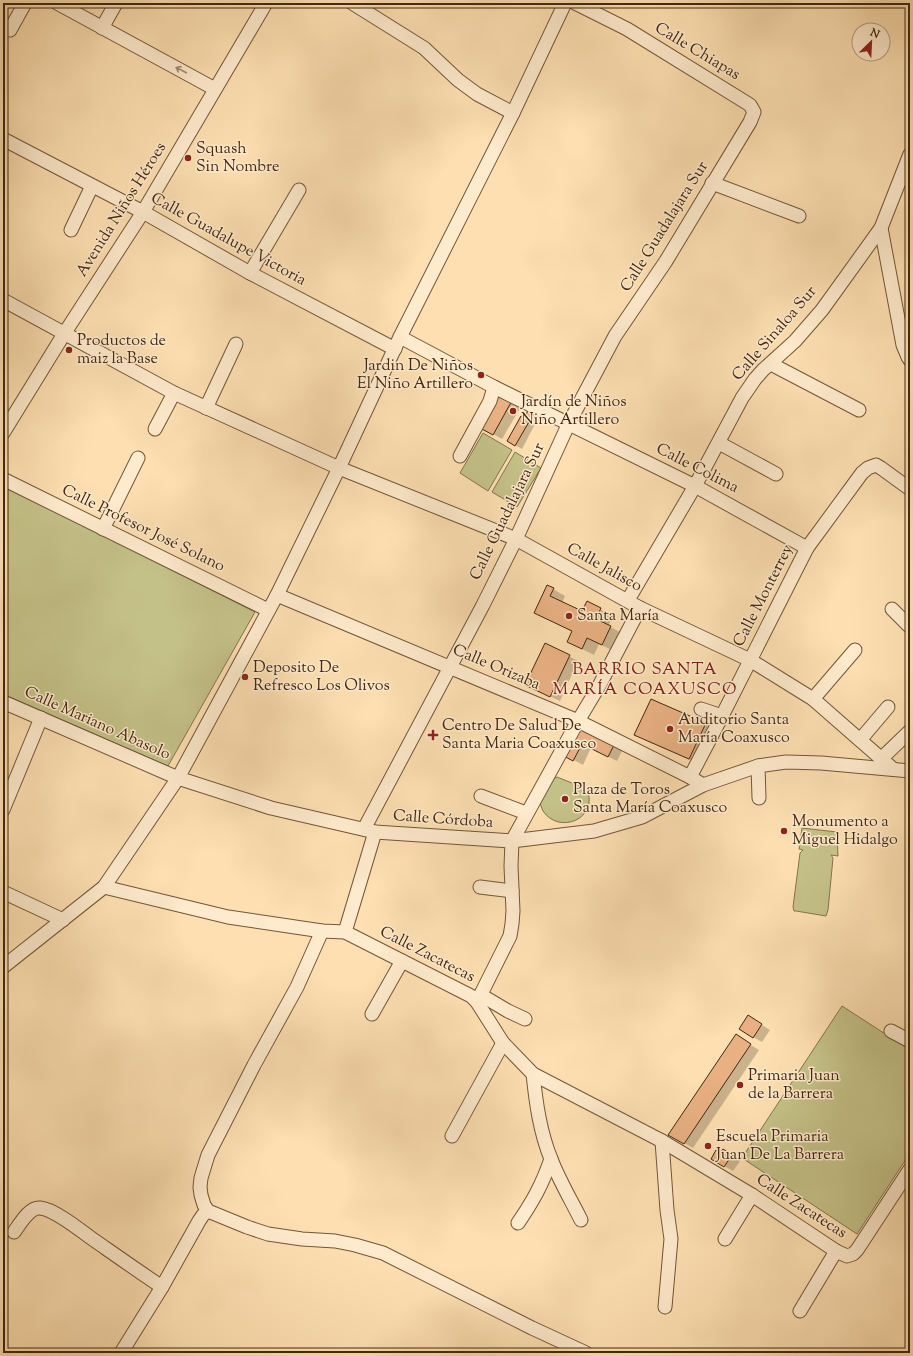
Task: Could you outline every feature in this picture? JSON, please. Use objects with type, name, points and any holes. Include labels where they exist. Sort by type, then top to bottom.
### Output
[{"type":"street","points":[[10,30],[25,3]]},
{"type":"street","points":[[56,3],[215,89]]},
{"type":"street","points":[[102,28],[116,3]]},
{"type":"street","name":"Avenida Niños Héroes","points":[[3,433],[64,334],[143,212],[266,3]]},
{"type":"street","points":[[352,3],[424,48],[458,80],[477,94],[513,113]]},
{"type":"street","points":[[3,967],[104,887],[178,778],[277,594],[339,468],[394,349],[513,113],[565,3]]},
{"type":"street","name":"Calle Chiapas","points":[[575,3],[633,33],[750,105],[754,112]]},
{"type":"street","name":"Calle Guadalajara Sur","points":[[345,932],[370,831],[449,666],[483,605],[516,539],[569,423],[615,336],[666,261],[750,122],[754,112]]},
{"type":"street","name":"Calle Guadalupe Victoria","points":[[3,139],[143,212],[250,273],[394,349]]},
{"type":"street","name":"Calle Sinaloa Sur","points":[[628,600],[695,486],[742,398],[755,378],[795,342],[822,310],[881,228],[910,154]]},
{"type":"street","points":[[712,183],[799,216]]},
{"type":"street","points":[[71,230],[92,186]]},
{"type":"street","points":[[250,273],[299,190]]},
{"type":"street","points":[[881,228],[904,345],[910,360]]},
{"type":"street","name":"Calle Jalisco","points":[[3,300],[174,393],[339,468],[516,539],[640,608],[750,660],[813,699],[893,770]]},
{"type":"street","points":[[400,337],[494,387],[569,423]]},
{"type":"street","points":[[206,408],[236,344]]},
{"type":"street","points":[[770,364],[859,410]]},
{"type":"street","points":[[460,456],[490,401],[494,387]]},
{"type":"street","points":[[156,430],[174,393]]},
{"type":"street","name":"Calle Colima","points":[[569,423],[695,486],[808,548]]},
{"type":"street","points":[[719,443],[776,474]]},
{"type":"street","points":[[103,529],[138,458]]},
{"type":"street","name":"Calle Monterrey","points":[[690,777],[808,548],[862,473],[868,468],[876,465],[909,485]]},
{"type":"street","name":"Calle Profesor José Solano","points":[[3,479],[268,610]]},
{"type":"street","name":"Calle Orizaba","points":[[277,594],[578,721],[703,785]]},
{"type":"street","points":[[525,1019],[479,998],[510,936],[513,911],[511,866],[512,841],[526,813],[599,686],[640,608]]},
{"type":"street","points":[[892,609],[910,627]]},
{"type":"street","points":[[813,699],[855,650]]},
{"type":"street","name":"Calle Mariano Abasolo","points":[[3,702],[178,778]]},
{"type":"street","points":[[860,740],[888,707]]},
{"type":"street","points":[[702,709],[722,716]]},
{"type":"street","points":[[3,810],[41,718]]},
{"type":"street","points":[[881,759],[910,731]]},
{"type":"street","points":[[703,785],[758,766],[786,762],[821,763],[910,771]]},
{"type":"street","points":[[758,766],[759,798]]},
{"type":"street","name":"Calle Córdoba","points":[[178,778],[270,808],[370,831],[512,841],[594,831],[642,817],[703,785]]},
{"type":"street","points":[[481,796],[526,813]]},
{"type":"street","points":[[480,886],[512,891]]},
{"type":"street","name":"Calle Zacatecas","points":[[104,887],[228,917],[322,931],[345,932],[462,991],[479,998],[503,1043],[533,1074],[662,1141],[752,1195],[842,1253]]},
{"type":"street","points":[[3,892],[63,920]]},
{"type":"street","points":[[322,931],[297,987],[247,1078],[208,1155],[201,1178],[200,1187],[204,1205],[208,1211],[268,1234],[302,1239],[335,1241],[383,1253],[532,1328],[586,1353]]},
{"type":"street","points":[[372,1014],[402,961]]},
{"type":"street","points":[[891,1031],[910,1041]]},
{"type":"street","points":[[452,1136],[503,1043]]},
{"type":"street","points":[[533,1074],[538,1114],[550,1159],[581,1220]]},
{"type":"street","points":[[662,1141],[667,1210],[671,1239],[665,1307]]},
{"type":"street","points":[[518,1223],[533,1201],[544,1180],[550,1159]]},
{"type":"street","points":[[800,1311],[842,1253],[853,1254],[857,1250],[910,1169]]},
{"type":"street","points":[[725,1239],[752,1195]]},
{"type":"street","points":[[14,1232],[23,1219],[34,1209],[40,1208],[46,1210],[70,1223],[162,1288]]},
{"type":"street","points":[[121,1353],[162,1288],[203,1214],[208,1211]]},
{"type":"shaded area","points":[[483,433],[512,450],[488,491],[460,473]]},
{"type":"shaded area","points":[[515,452],[541,468],[517,507],[492,492]]},
{"type":"shaded area","points":[[3,485],[255,612],[168,766],[3,694]]},
{"type":"shaded area","name":"Plaza de Toros Santa María Coaxusco","points":[[557,777],[587,789],[589,800],[587,808],[583,815],[576,820],[558,822],[550,818],[542,810],[540,799],[553,779]]},
{"type":"shaded area","points":[[802,828],[837,832],[838,856],[831,855],[833,858],[828,910],[826,916],[794,911],[793,907],[800,853],[803,850],[799,849]]},
{"type":"shaded area","points":[[842,1006],[910,1050],[910,1153],[857,1234],[742,1158]]},
{"type":"building","points":[[500,390],[514,397],[493,435],[480,428]]},
{"type":"building","points":[[531,405],[536,408],[530,420],[524,418]]},
{"type":"building","points":[[521,416],[530,420],[515,446],[507,441]]},
{"type":"building","name":"Santa María","points":[[547,585],[554,588],[550,596],[582,611],[587,601],[601,608],[596,619],[611,626],[602,645],[587,638],[582,649],[567,642],[572,631],[534,613]]},
{"type":"building","points":[[545,643],[570,655],[550,697],[525,685]]},
{"type":"building","name":"Auditorio Santa María Coaxusco","points":[[651,699],[706,723],[689,759],[634,735]]},
{"type":"building","points":[[578,722],[616,741],[608,757],[582,744],[573,761],[562,755]]},
{"type":"building","points":[[748,1015],[762,1024],[753,1038],[739,1029]]},
{"type":"building","points":[[736,1034],[751,1044],[684,1144],[668,1135]]},
{"type":"building","points":[[723,1149],[732,1155],[724,1167],[711,1159],[716,1150],[720,1153]]},
{"type":"place","name":"Squash Sin Nombre","points":[[188,158]]},
{"type":"place","name":"Productos de maiz la Base","points":[[69,350]]},
{"type":"place","name":"Jardin De Niños El Niño Artillero","points":[[481,375]]},
{"type":"place","name":"Jardín de Niños Niño Artillero","points":[[513,411]]},
{"type":"place","name":"Santa María","points":[[569,616]]},
{"type":"place","name":"Deposito De Refresco Los Olivos","points":[[245,677]]},
{"type":"place","name":"Auditorio Santa María Coaxusco","points":[[670,729]]},
{"type":"place","name":"Centro De Salud De Santa Maria Coaxusco","points":[[433,735]]},
{"type":"place","name":"Plaza de Toros Santa María Coaxusco","points":[[565,799]]},
{"type":"place","name":"Monumento a Miguel Hidalgo","points":[[784,831]]},
{"type":"place","name":"Primaria Juan de la Barrera","points":[[740,1085]]},
{"type":"place","name":"Escuela Primaria Juan De La Barrera","points":[[708,1146]]},
{"type":"district","name":"BARRIO SANTA MARÍA COAXUSCO","points":[[645,680]]}]
